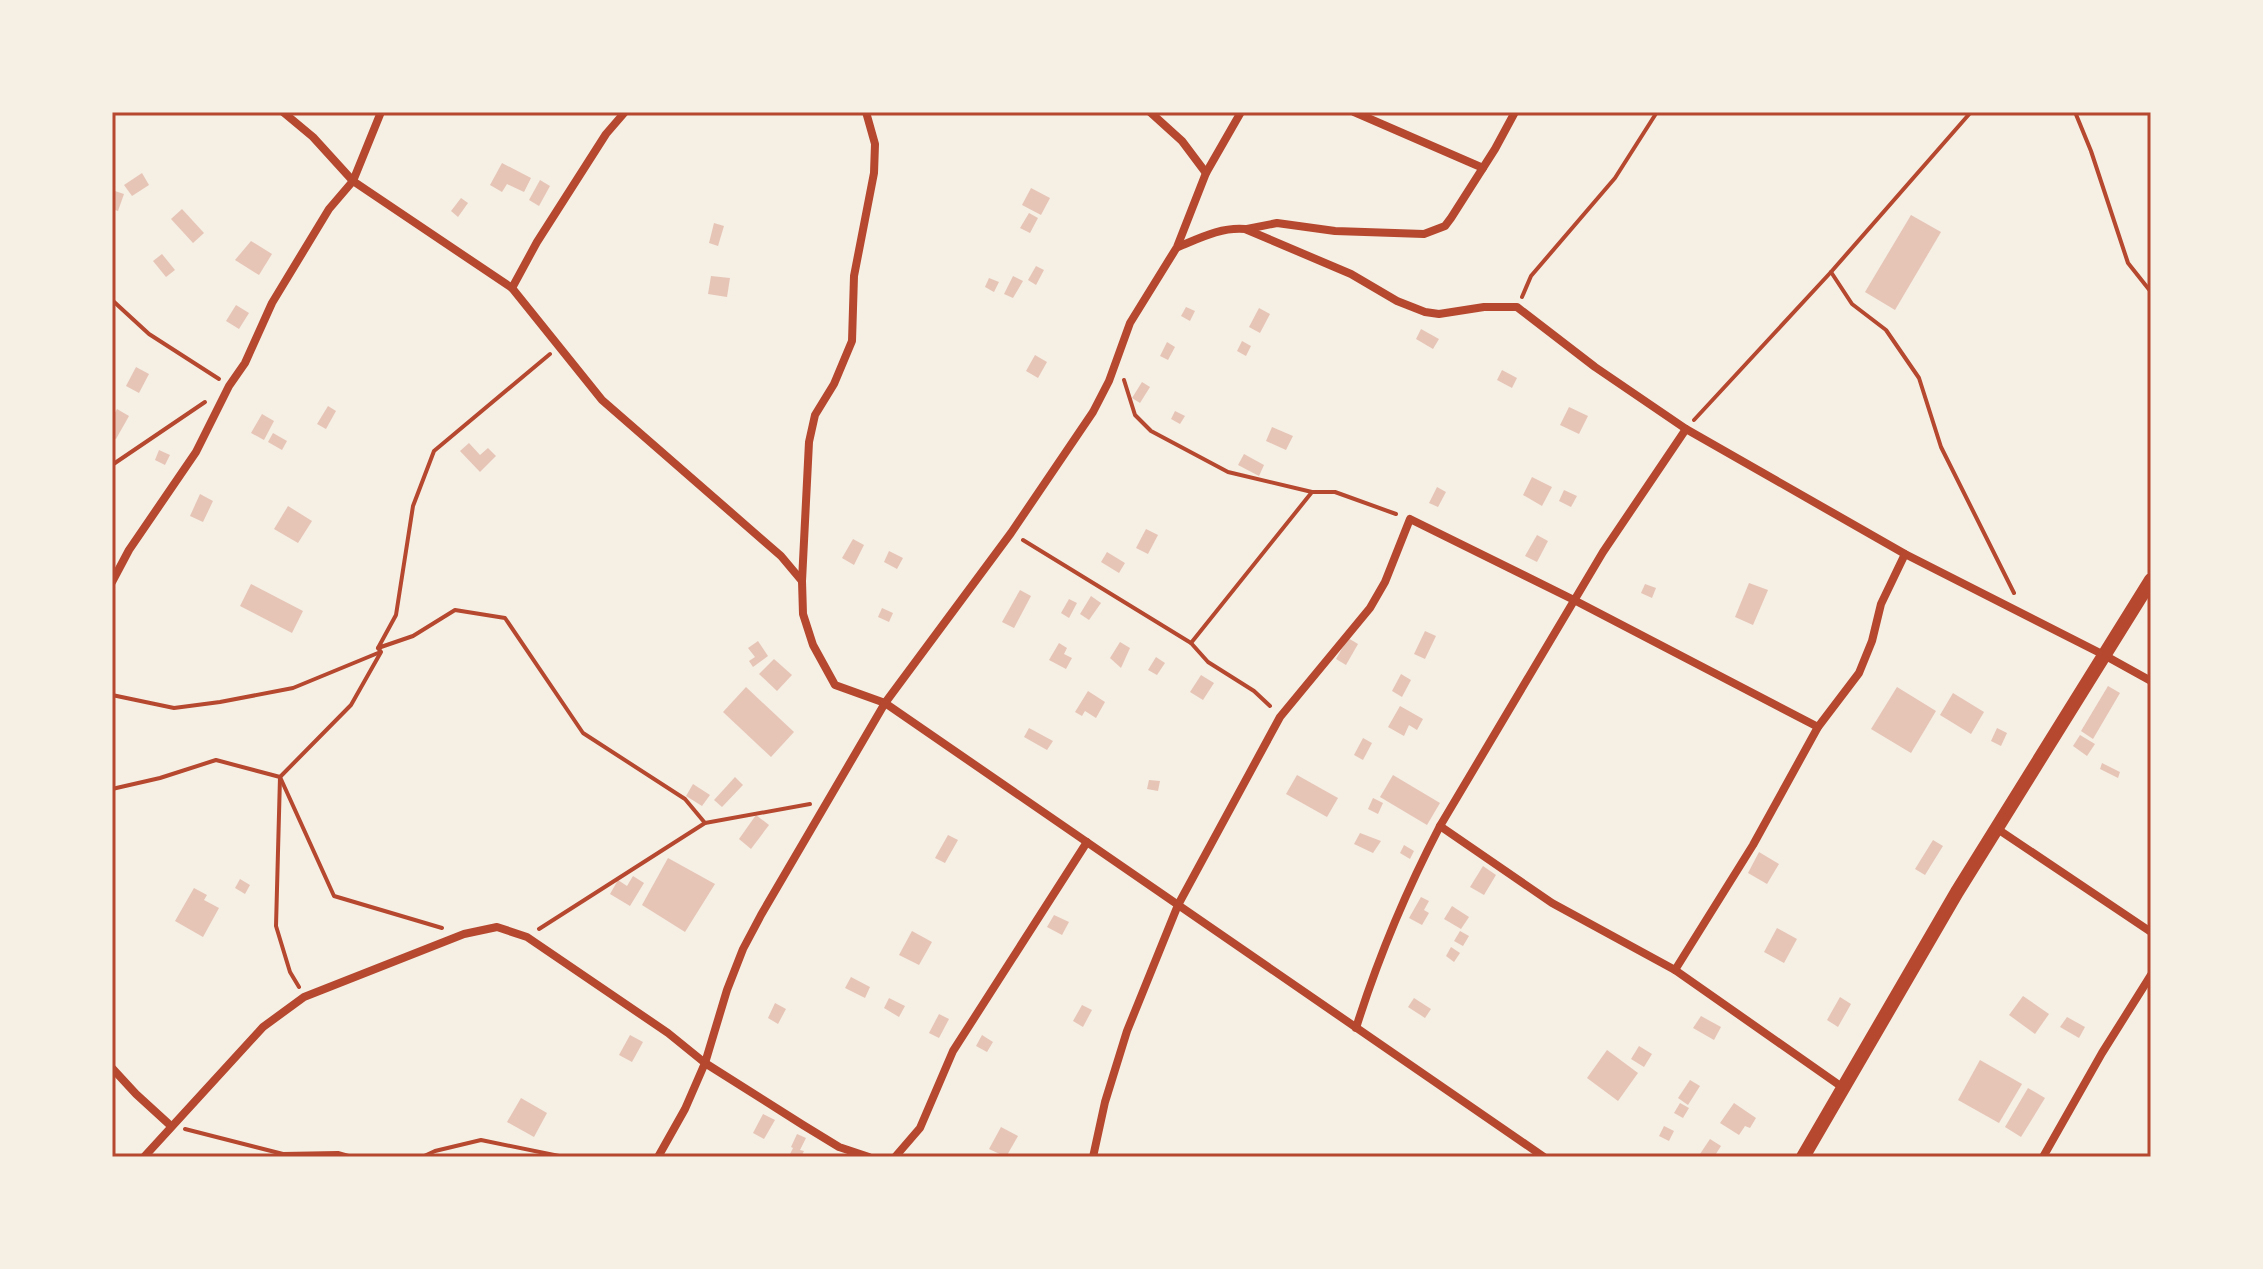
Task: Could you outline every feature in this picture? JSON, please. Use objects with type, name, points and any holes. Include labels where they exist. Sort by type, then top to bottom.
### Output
[{"type":"street","points":[[283,112],[313,137],[353,181],[512,288],[602,400],[781,556],[802,581]]},
{"type":"street","points":[[112,582],[129,550],[196,452],[229,386],[245,363],[272,303],[329,209],[353,181],[381,112]]},
{"type":"street","points":[[512,288],[537,242],[606,134],[625,112]]},
{"type":"street","points":[[866,112],[875,144],[874,173],[854,276],[852,341],[834,384],[815,415],[809,442],[803,614],[813,645],[835,685],[885,703],[1544,1157]]},
{"type":"street","points":[[1150,112],[1182,141],[1206,173]]},
{"type":"street","points":[[658,1157],[685,1109],[705,1063],[743,949],[885,703],[1011,533],[1093,412],[1109,381],[1130,323],[1177,247],[1206,173],[1241,112]]},
{"type":"street","points":[[1354,112],[1483,168]]},
{"type":"street","points":[[1177,247],[1221,231],[1277,223],[1335,231],[1424,234],[1445,226],[1515,112]]},
{"type":"street","points":[[1245,229],[1351,274],[1397,301],[1425,312],[1439,314],[1484,307],[1517,307],[1595,367],[1686,429],[1905,554],[2151,681]]},
{"type":"street","points":[[1356,1028],[1379,959],[1418,867],[1440,826],[1603,552],[1686,429]]},
{"type":"street","points":[[1093,1157],[1105,1102],[1127,1031],[1178,905],[1280,717],[1370,608],[1385,582],[1410,519],[1818,727]]},
{"type":"street","points":[[1675,970],[1753,845],[1818,727],[1859,673],[1872,641],[1881,604],[1905,554]]},
{"type":"street","points":[[1803,1157],[1996,828],[2151,580]]},
{"type":"street","points":[[1440,826],[1552,903],[1675,970],[1842,1087]]},
{"type":"street","points":[[1996,828],[2151,932]]},
{"type":"street","points":[[895,1157],[920,1128],[953,1051],[1087,842]]},
{"type":"street","points":[[144,1157],[263,1027],[304,997],[464,934],[497,927],[527,937],[668,1033],[705,1063],[839,1147],[869,1157]]},
{"type":"street","points":[[2043,1157],[2151,975]]},
{"type":"street","points":[[112,1068],[171,1126]]},
{"type":"path","points":[[1517,307],[1531,276],[1615,178],[1657,112]]},
{"type":"path","points":[[1686,429],[1831,272],[1971,112]]},
{"type":"path","points":[[2075,112],[2128,263],[2151,292]]},
{"type":"path","points":[[1831,272],[1852,304],[1886,330],[1919,378],[1941,447],[2025,617]]},
{"type":"path","points":[[112,300],[149,334],[229,386],[112,465]]},
{"type":"path","points":[[304,997],[290,972],[276,926],[280,777],[351,705],[396,615],[413,506],[434,451],[558,347]]},
{"type":"path","points":[[1122,372],[1135,415],[1151,431],[1228,472],[1312,492],[1335,492],[1410,519]]},
{"type":"path","points":[[1191,643],[1312,492]]},
{"type":"path","points":[[1011,533],[1191,643],[1208,662],[1261,696],[1280,717]]},
{"type":"path","points":[[112,695],[174,708],[293,688],[413,636],[455,610],[505,618],[583,733],[685,799],[705,823]]},
{"type":"path","points":[[112,789],[216,760],[280,777]]},
{"type":"path","points":[[280,777],[334,896],[464,934]]},
{"type":"path","points":[[527,937],[705,823],[826,801]]},
{"type":"path","points":[[171,1126],[283,1154],[338,1153],[352,1157]]},
{"type":"path","points":[[422,1157],[481,1140],[564,1157]]},
{"type":"building","points":[[502,163],[531,178],[524,192],[507,184],[502,192],[490,185]]},
{"type":"building","points":[[142,173],[149,185],[132,196],[124,185]]},
{"type":"building","points":[[540,180],[550,186],[539,206],[529,200]]},
{"type":"building","points":[[1031,188],[1050,198],[1041,215],[1022,205]]},
{"type":"building","points":[[112,190],[124,194],[118,211],[112,209]]},
{"type":"building","points":[[461,198],[468,203],[458,217],[451,211]]},
{"type":"building","points":[[182,209],[204,233],[193,243],[171,219]]},
{"type":"building","points":[[1029,213],[1038,218],[1030,233],[1020,228]]},
{"type":"building","points":[[1911,215],[1941,232],[1895,310],[1865,292]]},
{"type":"building","points":[[714,223],[724,226],[718,246],[709,243]]},
{"type":"building","points":[[251,241],[272,254],[259,275],[235,260]]},
{"type":"building","points":[[162,254],[175,270],[166,277],[153,261]]},
{"type":"building","points":[[1036,266],[1044,270],[1036,285],[1028,280]]},
{"type":"building","points":[[711,276],[730,278],[727,297],[708,294]]},
{"type":"building","points":[[1013,276],[1023,281],[1013,298],[1004,294]]},
{"type":"building","points":[[989,278],[999,282],[994,292],[985,287]]},
{"type":"building","points":[[236,305],[249,313],[239,329],[226,321]]},
{"type":"building","points":[[1186,307],[1195,311],[1190,321],[1181,316]]},
{"type":"building","points":[[1259,308],[1270,314],[1260,333],[1249,327]]},
{"type":"building","points":[[1421,329],[1439,339],[1433,349],[1416,339]]},
{"type":"building","points":[[1242,341],[1251,346],[1246,356],[1237,351]]},
{"type":"building","points":[[1167,342],[1175,347],[1168,360],[1160,356]]},
{"type":"building","points":[[1035,355],[1047,362],[1038,378],[1026,371]]},
{"type":"building","points":[[136,367],[149,374],[139,393],[126,386]]},
{"type":"building","points":[[1502,370],[1517,378],[1512,388],[1497,380]]},
{"type":"building","points":[[1142,382],[1150,387],[1140,403],[1132,398]]},
{"type":"building","points":[[328,406],[336,411],[326,429],[317,424]]},
{"type":"building","points":[[1569,407],[1588,416],[1579,434],[1560,425]]},
{"type":"building","points":[[117,409],[129,416],[116,439],[112,437],[112,418]]},
{"type":"building","points":[[1175,411],[1185,416],[1180,424],[1171,419]]},
{"type":"building","points":[[262,414],[274,421],[264,440],[251,433]]},
{"type":"building","points":[[1272,427],[1293,436],[1286,450],[1266,441]]},
{"type":"building","points":[[273,433],[287,441],[282,450],[268,442]]},
{"type":"building","points":[[469,443],[480,455],[488,448],[496,456],[480,472],[460,451]]},
{"type":"building","points":[[159,450],[170,455],[165,465],[155,460]]},
{"type":"building","points":[[1244,454],[1264,465],[1259,476],[1238,465]]},
{"type":"building","points":[[1532,477],[1552,487],[1542,506],[1523,495]]},
{"type":"building","points":[[1437,487],[1446,492],[1438,507],[1429,503]]},
{"type":"building","points":[[1564,490],[1577,496],[1571,507],[1559,501]]},
{"type":"building","points":[[200,494],[213,501],[203,522],[190,516]]},
{"type":"building","points":[[288,506],[312,521],[298,543],[274,529]]},
{"type":"building","points":[[1146,529],[1158,535],[1148,554],[1136,548]]},
{"type":"building","points":[[1537,535],[1548,541],[1537,562],[1525,556]]},
{"type":"building","points":[[853,539],[864,545],[854,565],[842,558]]},
{"type":"building","points":[[889,551],[903,558],[897,569],[884,562]]},
{"type":"building","points":[[1107,552],[1125,563],[1119,573],[1101,562]]},
{"type":"building","points":[[1749,583],[1768,590],[1753,625],[1735,617]]},
{"type":"building","points":[[251,584],[303,611],[292,633],[240,606]]},
{"type":"building","points":[[1645,584],[1656,588],[1652,598],[1641,593]]},
{"type":"building","points":[[1020,590],[1031,596],[1014,628],[1002,622]]},
{"type":"building","points":[[1091,596],[1101,603],[1089,620],[1080,614]]},
{"type":"building","points":[[1069,599],[1077,603],[1069,618],[1061,613]]},
{"type":"building","points":[[882,608],[893,613],[889,622],[878,617]]},
{"type":"building","points":[[1425,631],[1436,636],[1425,659],[1414,654]]},
{"type":"building","points":[[1348,638],[1358,644],[1346,665],[1336,659]]},
{"type":"building","points":[[758,641],[768,656],[753,667],[749,661],[755,657],[748,648]]},
{"type":"building","points":[[1120,642],[1130,648],[1121,668],[1110,658]]},
{"type":"building","points":[[1059,643],[1067,648],[1064,654],[1072,658],[1066,669],[1049,660]]},
{"type":"building","points":[[1156,657],[1165,663],[1157,675],[1148,670]]},
{"type":"building","points":[[774,659],[792,675],[777,691],[759,674]]},
{"type":"building","points":[[1401,674],[1411,680],[1402,697],[1392,691]]},
{"type":"building","points":[[1201,675],[1214,683],[1203,700],[1190,692]]},
{"type":"building","points":[[2108,686],[2120,693],[2093,739],[2081,731]]},
{"type":"building","points":[[746,687],[794,732],[771,757],[723,712]]},
{"type":"building","points":[[1897,687],[1936,711],[1911,753],[1871,729]]},
{"type":"building","points":[[1088,691],[1105,702],[1096,718],[1085,711],[1082,716],[1075,712]]},
{"type":"building","points":[[1953,693],[1984,712],[1971,734],[1940,715]]},
{"type":"building","points":[[1400,706],[1423,719],[1417,730],[1409,725],[1404,736],[1388,727]]},
{"type":"building","points":[[1029,728],[1053,741],[1047,750],[1024,737]]},
{"type":"building","points":[[1997,728],[2007,733],[2001,746],[1991,741]]},
{"type":"building","points":[[2080,735],[2095,744],[2087,756],[2073,746]]},
{"type":"building","points":[[1363,738],[1372,743],[1363,760],[1354,755]]},
{"type":"building","points":[[2102,763],[2120,772],[2118,778],[2100,769]]},
{"type":"building","points":[[1297,775],[1338,798],[1327,817],[1286,794]]},
{"type":"building","points":[[1393,775],[1440,803],[1427,825],[1380,797]]},
{"type":"building","points":[[735,777],[743,785],[722,807],[714,800]]},
{"type":"building","points":[[1149,780],[1160,781],[1158,791],[1147,789]]},
{"type":"building","points":[[693,784],[710,795],[702,806],[686,796]]},
{"type":"building","points":[[1373,798],[1383,803],[1378,814],[1368,809]]},
{"type":"building","points":[[756,815],[769,825],[751,849],[739,839]]},
{"type":"building","points":[[1360,833],[1381,841],[1373,853],[1354,844]]},
{"type":"building","points":[[948,835],[958,840],[945,863],[935,858]]},
{"type":"building","points":[[1933,840],[1943,846],[1925,875],[1915,869]]},
{"type":"building","points":[[1404,845],[1414,851],[1410,859],[1400,853]]},
{"type":"building","points":[[1759,852],[1779,864],[1767,884],[1748,873]]},
{"type":"building","points":[[668,858],[715,884],[685,932],[642,905]]},
{"type":"building","points":[[1483,866],[1496,875],[1484,895],[1470,887]]},
{"type":"building","points":[[633,876],[644,883],[630,906],[610,894],[618,880],[627,886]]},
{"type":"building","points":[[240,879],[250,885],[245,894],[235,888]]},
{"type":"building","points":[[194,888],[207,895],[204,900],[219,908],[203,937],[175,921]]},
{"type":"building","points":[[1421,897],[1429,901],[1424,910],[1429,913],[1422,925],[1409,918]]},
{"type":"building","points":[[1452,906],[1469,917],[1461,929],[1444,919]]},
{"type":"building","points":[[1054,915],[1069,922],[1062,935],[1047,927]]},
{"type":"building","points":[[1777,928],[1797,939],[1784,963],[1764,952]]},
{"type":"building","points":[[912,931],[932,942],[919,965],[899,955]]},
{"type":"building","points":[[1460,931],[1469,936],[1463,946],[1454,941]]},
{"type":"building","points":[[1451,947],[1460,953],[1454,962],[1446,956]]},
{"type":"building","points":[[851,977],[870,987],[865,998],[845,988]]},
{"type":"building","points":[[2023,996],[2049,1014],[2035,1034],[2009,1015]]},
{"type":"building","points":[[1840,997],[1851,1004],[1838,1027],[1827,1020]]},
{"type":"building","points":[[889,998],[905,1006],[899,1017],[884,1008]]},
{"type":"building","points":[[1414,998],[1431,1009],[1425,1018],[1408,1007]]},
{"type":"building","points":[[775,1003],[786,1009],[778,1024],[768,1018]]},
{"type":"building","points":[[1082,1005],[1092,1010],[1083,1027],[1073,1021]]},
{"type":"building","points":[[939,1014],[949,1019],[939,1038],[929,1033]]},
{"type":"building","points":[[1701,1016],[1721,1027],[1714,1040],[1693,1028]]},
{"type":"building","points":[[2067,1017],[2085,1027],[2079,1038],[2060,1027]]},
{"type":"building","points":[[630,1035],[643,1042],[632,1062],[619,1055]]},
{"type":"building","points":[[982,1035],[993,1042],[987,1052],[976,1046]]},
{"type":"building","points":[[1639,1046],[1652,1054],[1644,1067],[1631,1059]]},
{"type":"building","points":[[1607,1050],[1638,1073],[1618,1101],[1587,1078]]},
{"type":"building","points":[[1980,1060],[2022,1084],[1999,1123],[1958,1100]]},
{"type":"building","points":[[1690,1080],[1700,1086],[1688,1105],[1678,1098]]},
{"type":"building","points":[[2028,1088],[2045,1098],[2021,1137],[2005,1127]]},
{"type":"building","points":[[521,1098],[547,1113],[534,1137],[507,1122]]},
{"type":"building","points":[[1680,1103],[1689,1108],[1683,1118],[1674,1113]]},
{"type":"building","points":[[1734,1103],[1756,1118],[1750,1128],[1745,1126],[1739,1135],[1720,1123]]},
{"type":"building","points":[[763,1114],[775,1120],[764,1139],[753,1133]]},
{"type":"building","points":[[1664,1126],[1674,1131],[1669,1141],[1659,1136]]},
{"type":"building","points":[[1001,1127],[1018,1136],[1006,1157],[989,1149]]},
{"type":"building","points":[[797,1134],[806,1138],[800,1150],[804,1151],[801,1157],[792,1157],[789,1156]]},
{"type":"building","points":[[1710,1139],[1721,1146],[1714,1157],[1698,1157]]}]
